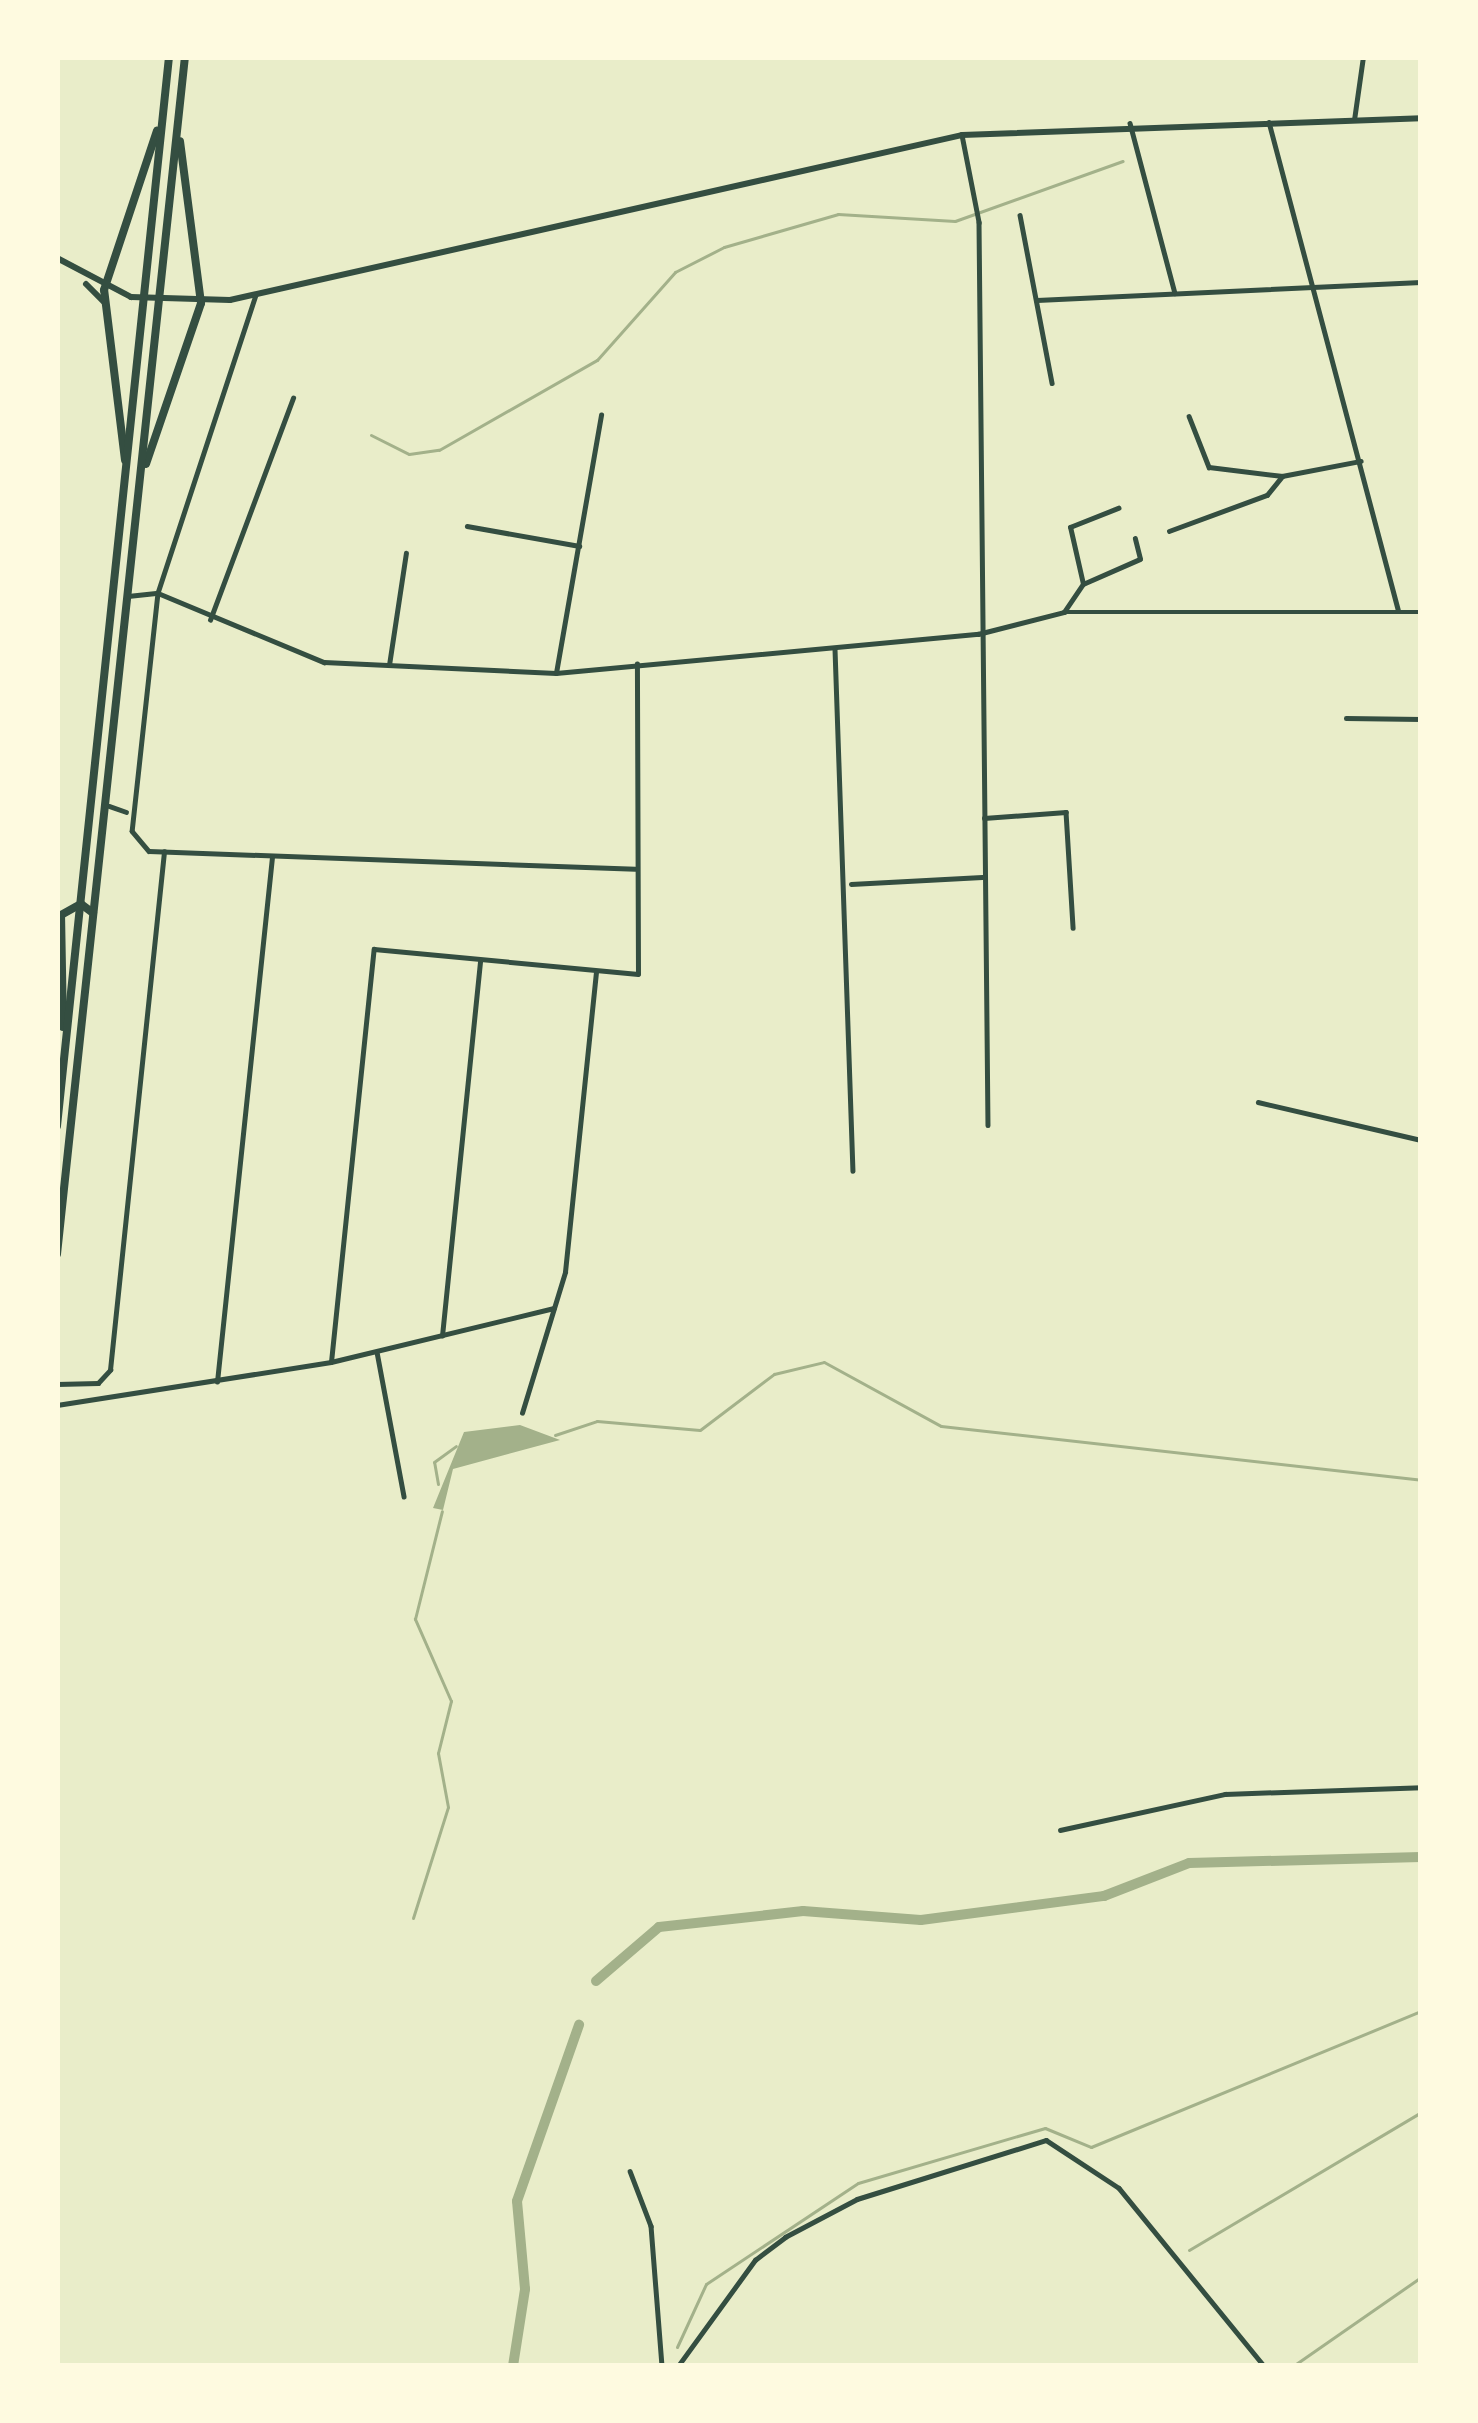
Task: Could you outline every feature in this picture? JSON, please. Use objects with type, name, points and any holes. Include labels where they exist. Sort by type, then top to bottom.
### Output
[{"type":"highway","points":[[57,1126],[169,57]]},
{"type":"highway","points":[[57,1255],[109,806],[185,57]]},
{"type":"highway","points":[[127,479],[104,290],[164,104]]},
{"type":"highway","points":[[140,483],[202,303],[181,104]]},
{"type":"highway","points":[[81,904],[94,914]]},
{"type":"highway","points":[[63,1066],[61,915],[81,904]]},
{"type":"highway","points":[[78,931],[91,940]]},
{"type":"main road","points":[[79,277],[104,290],[202,303],[256,295],[962,135],[1130,123],[1421,118]]},
{"type":"main road","points":[[57,258],[105,303]]},
{"type":"street","points":[[1354,120],[1363,57]]},
{"type":"street","points":[[1269,122],[1398,612]]},
{"type":"street","points":[[1130,123],[1174,293]]},
{"type":"street","points":[[962,135],[979,222],[979,634],[988,1125]]},
{"type":"street","points":[[1020,215],[1052,383]]},
{"type":"street","points":[[1037,300],[1421,282]]},
{"type":"street","points":[[256,295],[158,593],[128,814],[149,851],[635,869]]},
{"type":"street","points":[[210,620],[293,398]]},
{"type":"street","points":[[556,673],[601,415]]},
{"type":"street","points":[[1189,416],[1209,466],[1282,476],[1361,460]]},
{"type":"street","points":[[1169,530],[1268,495],[1282,476]]},
{"type":"street","points":[[1083,584],[1070,526],[1118,508]]},
{"type":"street","points":[[467,526],[579,547]]},
{"type":"street","points":[[1064,612],[1083,584],[1140,559],[1135,539]]},
{"type":"street","points":[[389,664],[406,553]]},
{"type":"street","points":[[128,596],[158,593],[292,655],[556,673],[979,634],[1064,612],[1421,612]]},
{"type":"street","points":[[835,649],[850,884],[842,948],[853,1172]]},
{"type":"street","points":[[332,1362],[374,949],[596,973],[640,970],[635,869],[637,664]]},
{"type":"street","points":[[1346,718],[1421,719]]},
{"type":"street","points":[[109,806],[128,814]]},
{"type":"street","points":[[984,818],[1066,812],[1073,928]]},
{"type":"street","points":[[57,1384],[98,1383],[110,1370],[164,852]]},
{"type":"street","points":[[217,1382],[272,856]]},
{"type":"street","points":[[850,884],[982,877]]},
{"type":"street","points":[[442,1336],[480,961]]},
{"type":"street","points":[[523,1413],[554,1308],[596,973]]},
{"type":"street","points":[[1258,1102],[1421,1139]]},
{"type":"street","points":[[57,1406],[332,1362],[554,1308]]},
{"type":"street","points":[[377,1352],[404,1496]]},
{"type":"street","points":[[1060,1830],[1225,1794],[1421,1787]]},
{"type":"street","points":[[678,2366],[730,2290],[785,2237],[857,2199],[1046,2140],[1119,2188],[1264,2366]]},
{"type":"street","points":[[630,2171],[651,2226],[662,2366]]},
{"type":"shaded area","points":[[520,1425],[560,1440],[453,1469],[443,1510],[433,1508],[464,1432]]},
{"type":"waterway","points":[[371,435],[409,454],[439,450],[597,360],[675,272],[724,247],[838,214],[955,221],[1123,161]]},
{"type":"waterway","points":[[555,1435],[597,1421],[700,1430],[774,1374],[824,1362],[941,1426],[1421,1480]]},
{"type":"waterway","points":[[438,1484],[434,1462],[456,1446]]},
{"type":"waterway","points":[[413,1918],[448,1807],[438,1753],[451,1701],[415,1619],[442,1511]]},
{"type":"waterway","points":[[596,1981],[659,1927],[803,1911],[921,1920],[1104,1896],[1189,1863],[1421,1857]]},
{"type":"waterway","points":[[677,2347],[706,2284],[858,2183],[1045,2128],[1091,2147],[1421,2011]]},
{"type":"waterway","points":[[513,2366],[525,2289],[517,2201],[579,2025]]},
{"type":"waterway","points":[[1189,2250],[1421,2112]]},
{"type":"waterway","points":[[1293,2366],[1421,2277]]}]
